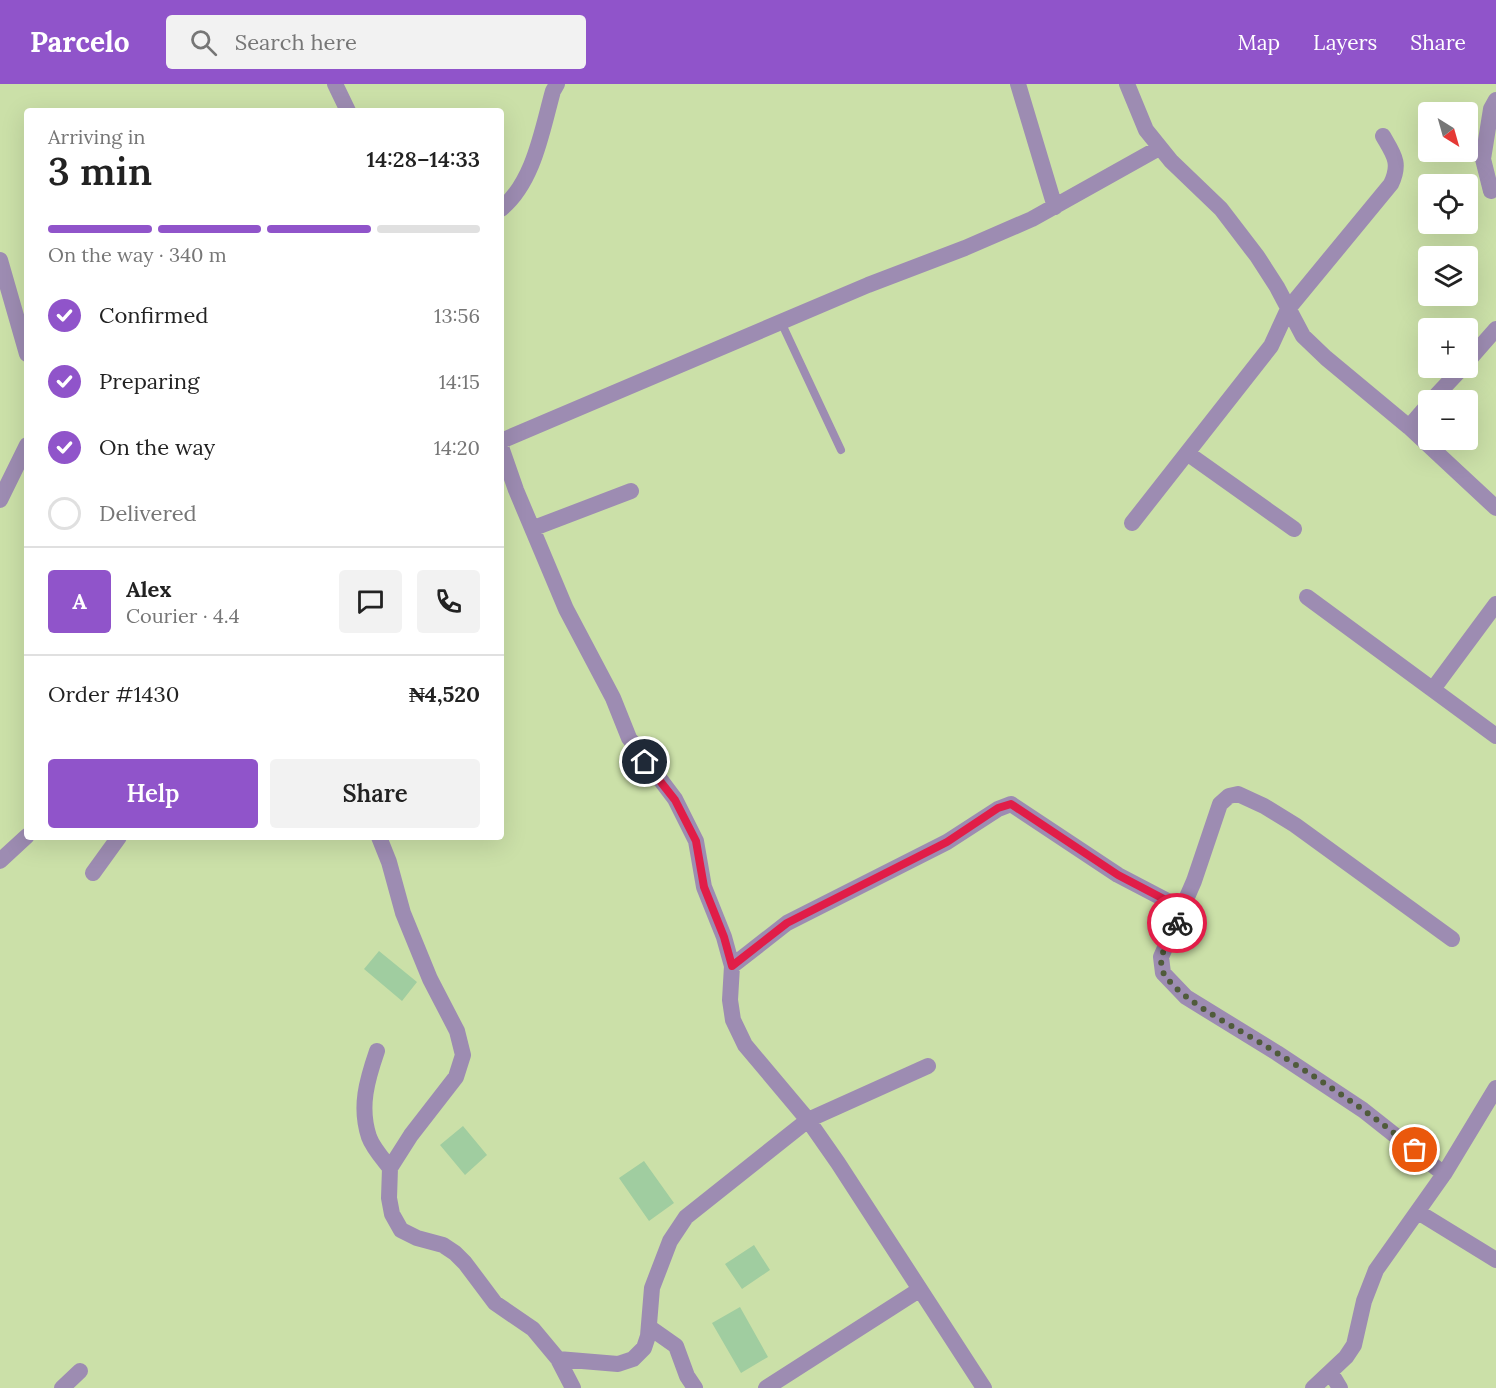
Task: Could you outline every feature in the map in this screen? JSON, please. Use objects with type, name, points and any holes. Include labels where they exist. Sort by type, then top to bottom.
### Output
[{"type":"street","points":[[335,84],[347,108]]},
{"type":"street","points":[[504,207],[530,168],[557,84]]},
{"type":"street","points":[[1018,84],[1055,207]]},
{"type":"street","points":[[1127,84],[1146,130],[1159,148],[1221,209],[1257,256],[1303,336],[1409,427],[1496,508]]},
{"type":"street","points":[[1491,191],[1483,159],[1491,109],[1496,100]]},
{"type":"street","points":[[1132,523],[1271,346],[1288,309],[1391,184],[1396,172],[1396,157],[1383,136]]},
{"type":"street","points":[[504,440],[780,321],[1032,219],[1159,148]]},
{"type":"street","points":[[0,260],[24,344]]},
{"type":"street","points":[[1478,349],[1496,329]]},
{"type":"street","points":[[1441,390],[1453,378]]},
{"type":"street","points":[[1409,427],[1418,417]]},
{"type":"street","points":[[0,500],[24,451]]},
{"type":"street","points":[[1187,453],[1294,529]]},
{"type":"street","points":[[504,456],[566,609],[613,698],[629,738],[675,800],[696,841],[704,887],[724,937],[732,966],[730,1000],[733,1020],[745,1045],[808,1120],[984,1388]]},
{"type":"street","points":[[534,528],[631,491]]},
{"type":"street","points":[[1307,597],[1496,736]]},
{"type":"street","points":[[1433,689],[1496,604]]},
{"type":"street","points":[[1444,1174],[1363,1110],[1186,997],[1163,973],[1161,957],[1183,909],[1220,804],[1229,796],[1238,794],[1264,806],[1295,825],[1452,939]]},
{"type":"street","points":[[732,966],[787,923],[947,842],[998,808],[1011,804],[1118,875],[1183,909]]},
{"type":"street","points":[[0,861],[24,839]]},
{"type":"street","points":[[93,873],[117,840]]},
{"type":"street","points":[[380,840],[389,862],[403,913],[430,979],[457,1031],[463,1055],[456,1077],[411,1135],[390,1168],[392,1214],[401,1230],[417,1238],[443,1245],[455,1253],[495,1303],[533,1329],[558,1359],[573,1388]]},
{"type":"street","points":[[377,1051],[367,1081],[363,1108],[370,1139],[390,1168]]},
{"type":"street","points":[[558,1359],[618,1364],[633,1359],[644,1348],[648,1336],[652,1288],[670,1241],[686,1217],[808,1120],[928,1066]]},
{"type":"street","points":[[1313,1388],[1346,1358],[1354,1345],[1364,1301],[1376,1270],[1444,1174],[1496,1088]]},
{"type":"street","points":[[1418,1212],[1496,1260]]},
{"type":"street","points":[[766,1388],[919,1290]]},
{"type":"street","points":[[649,1327],[676,1346],[687,1376],[695,1388]]},
{"type":"street","points":[[62,1388],[80,1371]]},
{"type":"street","points":[[1331,1373],[1340,1388]]},
{"type":"lane","points":[[780,321],[841,450]]},
{"type":"building","points":[[379,951],[417,982],[402,1001],[364,969]]},
{"type":"building","points":[[463,1126],[487,1155],[465,1175],[440,1145]]},
{"type":"building","points":[[644,1161],[674,1203],[649,1221],[619,1178]]},
{"type":"building","points":[[754,1245],[770,1270],[742,1289],[725,1264]]},
{"type":"building","points":[[740,1307],[768,1357],[741,1373],[712,1323]]},
{"type":"way so far","points":[[1177,923],[1161,957],[1163,973],[1186,997],[1363,1110],[1415,1150]]},
{"type":"route","points":[[645,762],[675,800],[696,841],[704,887],[724,937],[732,966],[787,923],[947,842],[998,808],[1011,804],[1118,875],[1183,909],[1177,923]]}]
